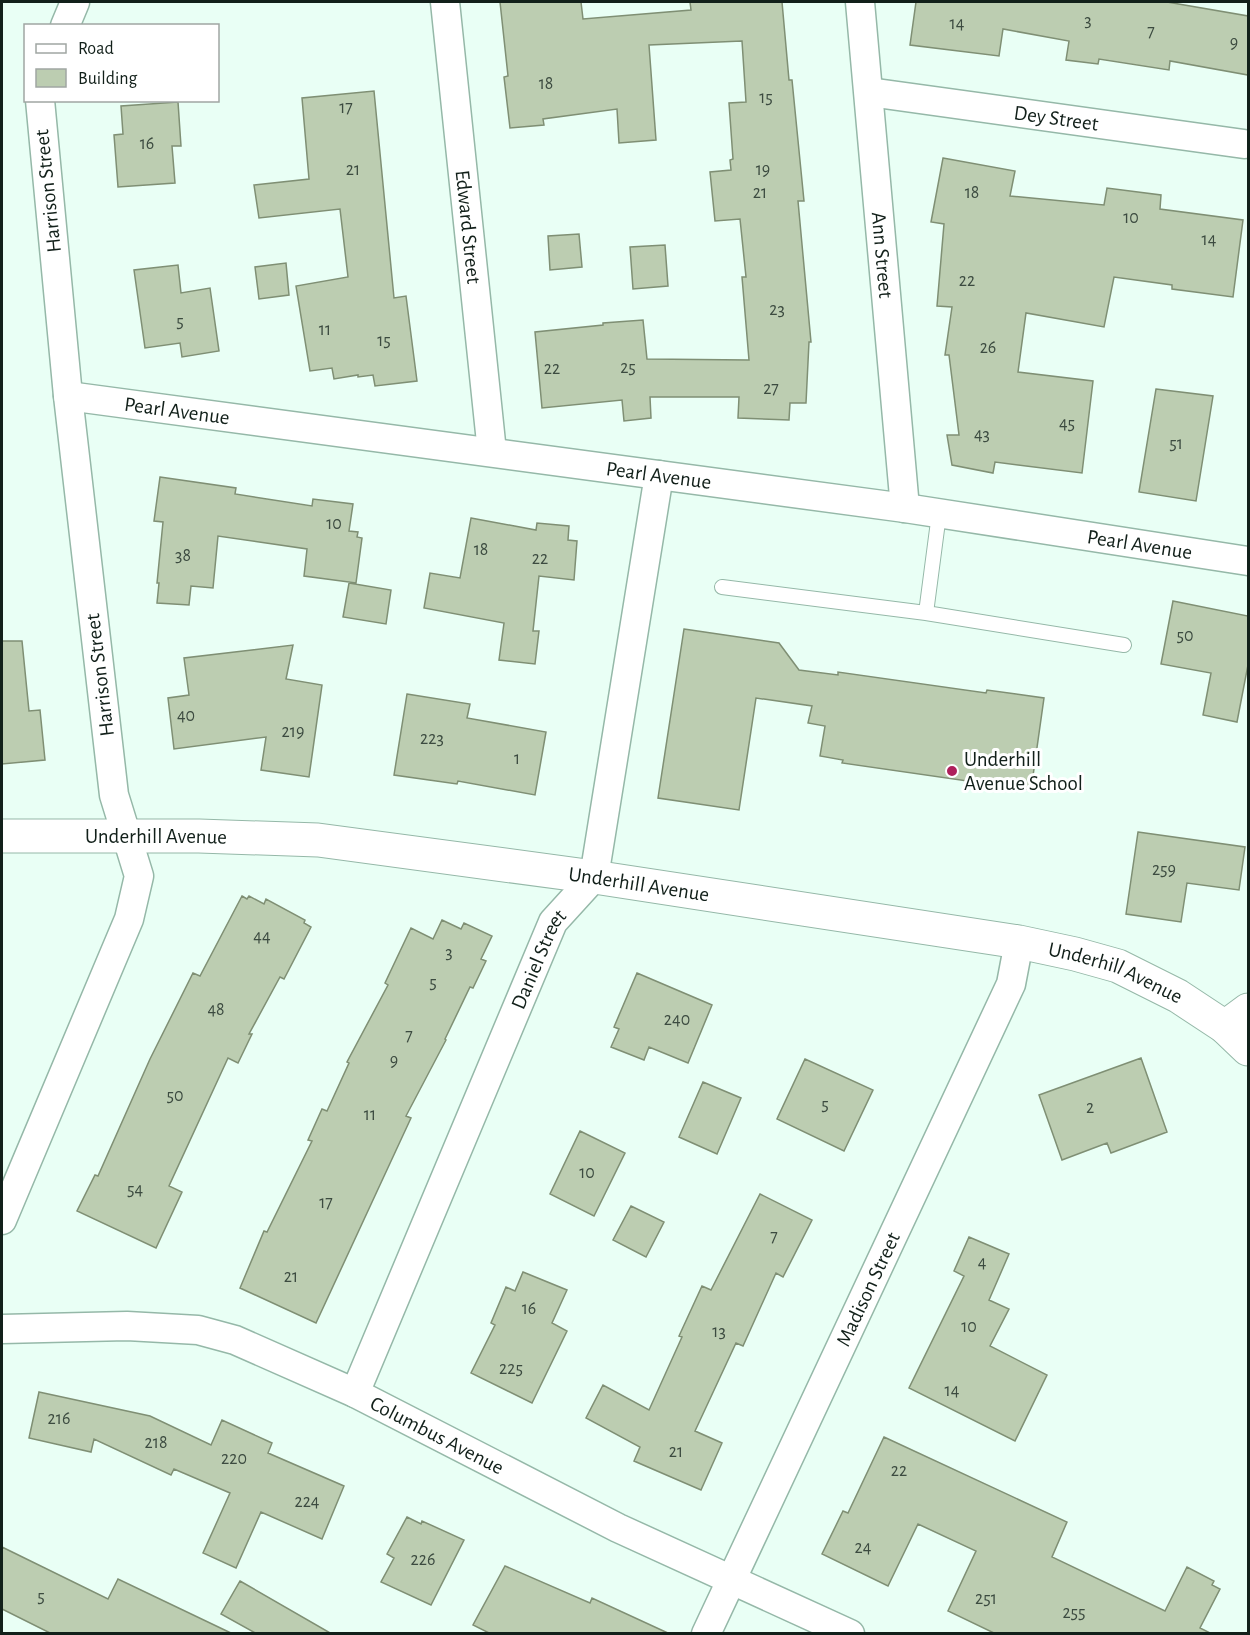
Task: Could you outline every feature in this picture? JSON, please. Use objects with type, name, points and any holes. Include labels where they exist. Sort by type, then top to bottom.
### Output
[{"type":"street","points":[[66,24],[75,2]]},
{"type":"street","name":"Edward Street","points":[[445,2],[492,452]]},
{"type":"street","name":"Ann Street","points":[[860,2],[905,508]]},
{"type":"street","name":"Dey Street","points":[[869,93],[1244,144]]},
{"type":"street","name":"Harrison Street","points":[[2,1220],[129,920],[139,876],[114,795],[68,396],[40,102]]},
{"type":"street","name":"Pearl Avenue","points":[[68,396],[905,508],[1248,561]]},
{"type":"street","points":[[594,877],[659,475]]},
{"type":"street","name":"Underhill Avenue","points":[[2,836],[318,840],[594,877],[1019,942],[1118,966],[1178,996],[1237,1019],[1248,1049]]},
{"type":"street","name":"Daniel Street","points":[[355,1392],[553,922],[594,877]]},
{"type":"street","name":"Madison Street","points":[[706,1634],[1011,984],[1019,942]]},
{"type":"street","name":"Columbus Avenue","points":[[2,1329],[127,1326],[198,1330],[235,1340],[355,1392],[618,1528],[850,1634]]},
{"type":"lane","points":[[926,612],[939,514]]},
{"type":"lane","points":[[722,587],[926,612],[1124,645]]},
{"type":"building","points":[[500,2],[581,2],[583,19],[691,10],[690,2],[782,2],[804,201],[798,201],[811,342],[809,342],[806,403],[790,403],[789,420],[738,418],[739,397],[650,397],[651,418],[624,421],[622,400],[542,408],[535,332],[643,320],[647,359],[749,360],[742,277],[746,277],[740,219],[715,221],[710,172],[731,170],[730,160],[733,159],[729,103],[746,102],[742,41],[649,45],[656,140],[619,143],[617,109],[543,119],[544,125],[510,128],[504,77],[508,76]]},
{"type":"building","points":[[916,2],[1167,2],[1248,16],[1248,75],[1170,61],[1169,70],[1099,59],[1098,64],[1066,60],[1069,41],[1003,29],[999,56],[910,45]]},
{"type":"building","points":[[374,91],[394,298],[406,296],[417,381],[375,386],[373,375],[334,379],[332,368],[310,371],[296,286],[348,277],[340,209],[259,218],[254,185],[309,179],[302,98]]},
{"type":"building","points":[[178,102],[181,146],[172,146],[175,183],[118,187],[114,135],[123,134],[121,106]]},
{"type":"building","points":[[943,158],[1015,171],[1010,196],[1104,205],[1107,188],[1161,195],[1160,209],[1243,220],[1233,297],[1172,289],[1172,285],[1114,277],[1104,327],[1026,313],[1018,372],[1093,381],[1082,473],[995,462],[993,473],[952,465],[947,435],[959,435],[949,355],[945,355],[952,307],[937,306],[944,224],[931,222]]},
{"type":"building","points":[[579,234],[582,267],[550,270],[548,236]]},
{"type":"building","points":[[665,245],[668,286],[633,289],[630,247]]},
{"type":"building","points":[[286,263],[289,295],[259,299],[255,267]]},
{"type":"building","points":[[178,265],[181,293],[210,288],[219,351],[182,357],[180,343],[145,348],[134,270]]},
{"type":"building","points":[[1156,389],[1213,396],[1196,501],[1139,492]]},
{"type":"building","points":[[160,477],[236,488],[235,494],[312,506],[313,499],[353,504],[349,531],[358,532],[357,537],[362,538],[356,583],[304,576],[307,549],[218,536],[213,588],[191,586],[189,605],[157,603],[163,522],[154,521]]},
{"type":"building","points":[[471,518],[536,530],[537,523],[569,526],[568,540],[577,541],[574,580],[539,576],[533,631],[539,631],[535,664],[499,660],[504,623],[424,608],[430,573],[460,578]]},
{"type":"building","points":[[349,583],[391,590],[386,624],[343,617]]},
{"type":"building","points":[[1173,601],[1248,616],[1248,665],[1237,722],[1203,715],[1211,673],[1161,664]]},
{"type":"building","points":[[684,629],[779,643],[799,670],[838,675],[838,672],[986,693],[987,690],[1044,698],[1031,790],[842,763],[843,760],[820,756],[825,726],[808,723],[812,706],[756,698],[739,810],[658,798]]},
{"type":"building","points":[[2,641],[22,641],[29,711],[40,710],[45,760],[2,764]]},
{"type":"building","points":[[293,645],[286,679],[322,685],[309,777],[261,770],[266,737],[174,749],[168,698],[189,695],[184,658]]},
{"type":"building","points":[[407,694],[470,704],[467,718],[546,732],[535,795],[458,781],[457,784],[394,775]]},
{"type":"building","points":[[1138,832],[1245,847],[1239,890],[1187,883],[1181,922],[1126,914]]},
{"type":"building","points":[[242,896],[247,899],[249,896],[264,904],[266,899],[305,920],[304,923],[311,927],[284,979],[280,977],[249,1034],[252,1034],[238,1063],[228,1058],[169,1186],[182,1192],[156,1248],[77,1211],[95,1175],[98,1176],[150,1059],[193,973],[200,976]]},
{"type":"building","points":[[442,920],[461,929],[464,923],[492,936],[481,959],[486,961],[473,988],[470,987],[446,1040],[406,1116],[411,1118],[316,1323],[240,1288],[264,1231],[267,1232],[312,1141],[308,1140],[322,1109],[327,1111],[349,1063],[347,1062],[388,985],[385,983],[411,928],[433,939]]},
{"type":"building","points":[[637,973],[712,1005],[688,1063],[649,1047],[644,1060],[611,1047],[619,1029],[614,1027]]},
{"type":"building","points":[[1141,1058],[1167,1132],[1111,1153],[1107,1143],[1062,1160],[1039,1095]]},
{"type":"building","points":[[805,1059],[873,1090],[844,1151],[777,1119]]},
{"type":"building","points":[[703,1082],[741,1098],[717,1154],[679,1137]]},
{"type":"building","points":[[580,1131],[625,1153],[594,1216],[550,1194]]},
{"type":"building","points":[[760,1194],[812,1220],[783,1277],[776,1273],[743,1346],[736,1343],[695,1431],[722,1443],[701,1490],[634,1461],[640,1447],[586,1418],[603,1385],[649,1410],[702,1286],[711,1290]]},
{"type":"building","points":[[631,1206],[664,1222],[646,1257],[613,1240]]},
{"type":"building","points":[[969,1237],[1009,1254],[989,1300],[1009,1309],[990,1346],[1047,1375],[1015,1441],[909,1388],[964,1276],[954,1271]]},
{"type":"building","points":[[523,1272],[567,1290],[552,1323],[567,1331],[532,1403],[471,1373],[495,1325],[491,1323],[506,1287],[515,1291]]},
{"type":"building","points":[[39,1392],[150,1416],[211,1445],[222,1420],[272,1443],[268,1453],[344,1486],[322,1539],[261,1512],[236,1568],[203,1553],[230,1493],[174,1469],[171,1475],[94,1439],[91,1452],[29,1438]]},
{"type":"building","points":[[884,1437],[1067,1522],[1052,1557],[1165,1611],[1187,1567],[1214,1581],[1212,1585],[1220,1589],[1200,1628],[1212,1634],[996,1634],[948,1611],[976,1551],[918,1524],[888,1586],[822,1554],[843,1511],[848,1513]]},
{"type":"building","points":[[407,1517],[421,1524],[422,1521],[464,1540],[431,1605],[381,1582],[394,1558],[387,1554]]},
{"type":"building","points":[[2,1547],[108,1599],[118,1579],[233,1634],[52,1634],[2,1609]]},
{"type":"building","points":[[505,1566],[590,1603],[592,1598],[670,1634],[491,1634],[473,1625]]},
{"type":"building","points":[[240,1581],[332,1634],[257,1634],[221,1614]]},
{"type":"place","name":"Underhill Avenue School","points":[[952,771]]}]
